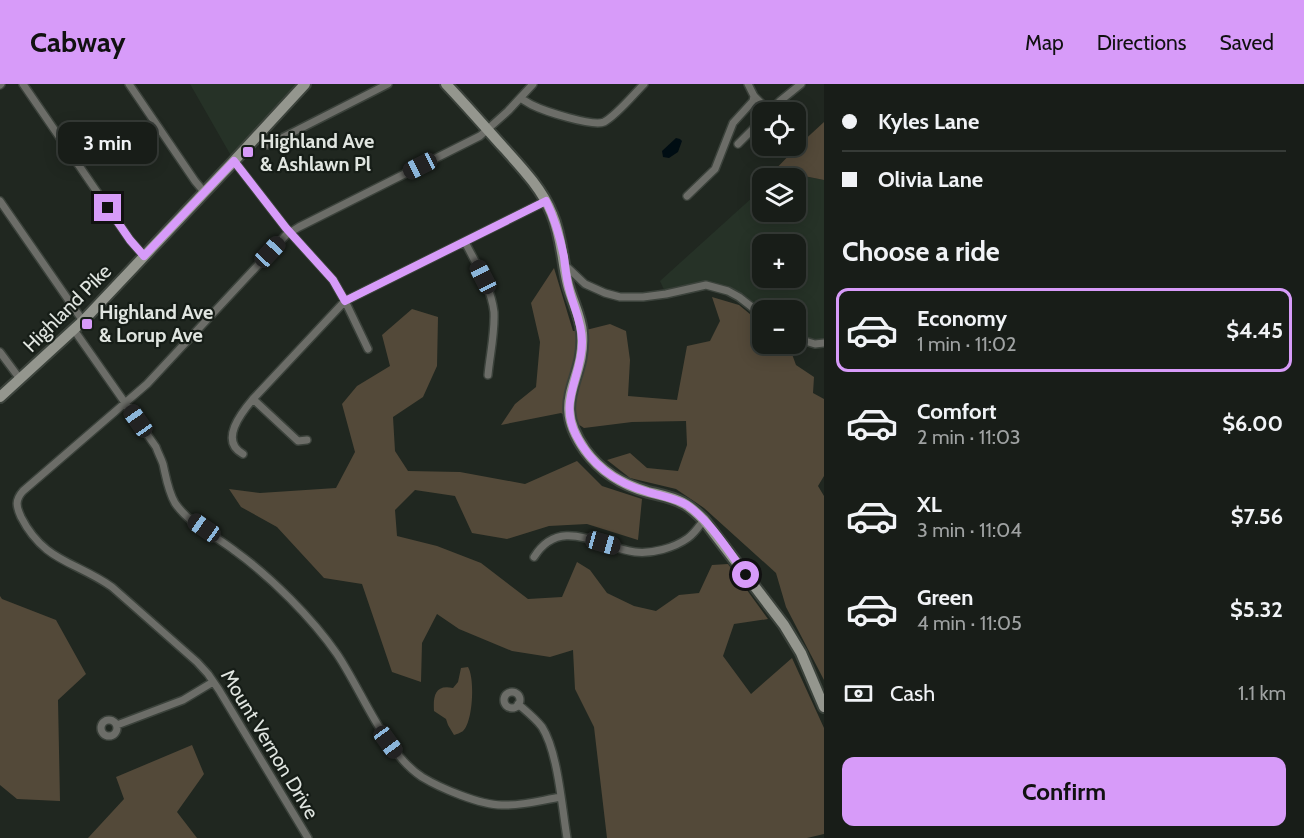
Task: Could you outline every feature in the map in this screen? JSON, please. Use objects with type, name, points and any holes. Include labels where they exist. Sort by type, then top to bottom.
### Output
[{"type":"main road","name":"Highland Pike","points":[[0,397],[83,321],[305,84]]},
{"type":"main road","points":[[446,84],[536,185],[555,221],[568,284],[582,331],[581,352],[569,400],[569,415],[577,437],[592,459],[610,475],[628,486],[683,503],[704,520],[794,640],[824,707]]},
{"type":"street","points":[[23,84],[130,240],[144,256]]},
{"type":"street","points":[[129,84],[205,193]]},
{"type":"street","points":[[268,145],[388,84]]},
{"type":"street","name":"Mount Vernon Drive","points":[[308,838],[213,681],[197,662],[112,587],[62,560],[39,543],[26,525],[16,505],[17,500],[23,491],[147,384],[290,232],[480,136],[533,84]]},
{"type":"street","points":[[520,98],[534,106],[582,122],[598,124],[611,117],[645,84]]},
{"type":"street","points":[[748,84],[760,102]]},
{"type":"street","points":[[779,102],[801,84]]},
{"type":"street","points":[[687,196],[715,169],[733,123],[753,102],[754,96]]},
{"type":"street","points":[[738,144],[752,130]]},
{"type":"street","points":[[234,161],[290,232],[333,280],[368,349]]},
{"type":"street","points":[[0,201],[83,321]]},
{"type":"street","points":[[243,454],[234,446],[232,434],[240,415],[345,301],[546,201]]},
{"type":"street","points":[[465,242],[483,277],[492,302],[494,326],[488,375]]},
{"type":"street","points":[[565,265],[585,284],[620,297],[666,294],[706,285],[728,291],[752,307]]},
{"type":"street","points":[[74,330],[156,447],[174,501],[188,517],[262,572],[315,627],[345,668],[388,742],[410,768],[431,782],[490,804],[511,805],[561,797]]},
{"type":"street","points":[[806,341],[815,344],[824,343]]},
{"type":"street","points":[[0,352],[20,380]]},
{"type":"street","points":[[253,399],[298,441],[307,440]]},
{"type":"street","points":[[534,557],[540,548],[554,537],[568,535],[636,552],[658,550],[670,547],[687,538],[704,520]]},
{"type":"street","points":[[117,724],[183,700],[213,681]]},
{"type":"street","points":[[518,704],[536,720],[549,741],[555,761],[567,838]]},
{"type":"shaded area","points":[[190,84],[305,84],[234,161]]},
{"type":"shaded area","points":[[824,122],[824,180],[806,176],[806,168],[777,168],[788,156],[806,156],[806,139]]},
{"type":"shaded area","points":[[676,138],[682,141],[678,152],[669,158],[663,157],[662,151]]},
{"type":"shaded area","points":[[806,177],[824,180],[824,343],[806,340],[806,300],[752,300],[752,307],[739,297],[706,285],[666,294],[660,281],[752,198],[752,222],[806,222]]},
{"type":"shaded area","points":[[554,268],[573,331],[610,324],[626,331],[630,360],[628,396],[677,400],[687,346],[710,341],[720,321],[712,297],[739,305],[752,316],[752,354],[792,354],[796,365],[814,377],[813,393],[824,399],[824,476],[818,486],[824,496],[824,680],[786,607],[776,573],[704,508],[676,489],[630,478],[607,460],[630,453],[647,468],[678,471],[687,445],[686,421],[632,422],[584,428],[561,413],[501,425],[515,404],[536,387],[540,342],[531,303]]},
{"type":"shaded area","points":[[412,309],[438,317],[437,366],[423,397],[393,417],[395,451],[408,471],[460,472],[525,484],[577,461],[602,486],[642,499],[638,540],[587,524],[549,526],[507,539],[472,533],[455,496],[415,490],[395,510],[397,536],[437,546],[481,563],[528,599],[562,597],[577,562],[590,570],[607,593],[634,606],[656,611],[679,595],[699,593],[712,565],[728,564],[768,619],[734,624],[723,656],[751,694],[792,658],[824,728],[824,834],[807,838],[607,838],[594,727],[575,689],[573,650],[550,657],[512,651],[459,629],[437,614],[422,643],[421,682],[392,672],[362,584],[324,578],[277,527],[241,507],[229,489],[260,493],[336,488],[355,452],[342,404],[357,386],[390,366],[382,335]]},
{"type":"shaded area","points":[[0,596],[2,599],[56,620],[86,674],[58,700],[60,801],[17,799],[0,785]]},
{"type":"shaded area","points":[[468,667],[472,680],[471,710],[463,731],[454,735],[446,719],[434,711],[435,696],[436,692],[442,688],[453,688],[458,682],[461,668]]},
{"type":"shaded area","points":[[192,745],[204,774],[177,812],[197,838],[88,838],[124,799],[116,777]]},
{"type":"place","name":"Highland Ave & Ashlawn Pl","points":[[248,152]]},
{"type":"place","name":"Highland Ave & Lorup Ave","points":[[87,324]]},
{"type":"route","points":[[108,208],[144,256],[234,161],[286,228],[333,280],[345,301],[546,201],[558,232],[568,284],[582,331],[580,359],[569,400],[569,415],[577,437],[586,452],[598,465],[620,482],[669,497],[695,511],[746,575]]}]
